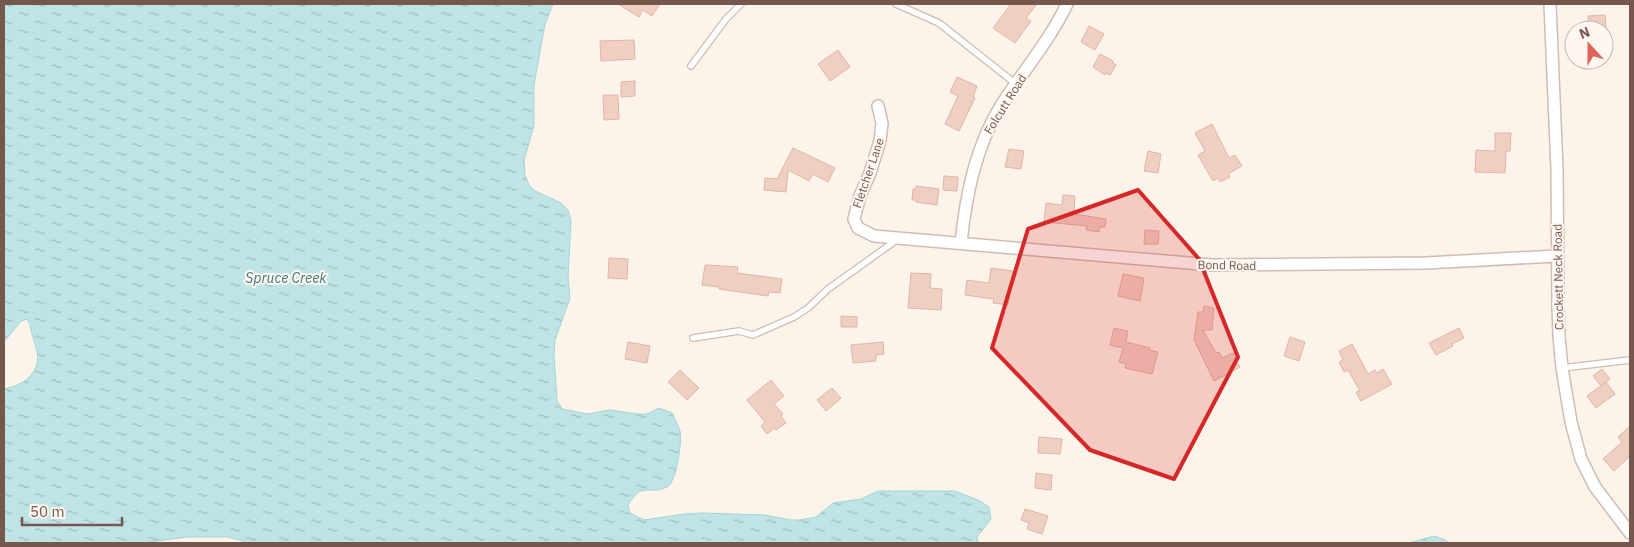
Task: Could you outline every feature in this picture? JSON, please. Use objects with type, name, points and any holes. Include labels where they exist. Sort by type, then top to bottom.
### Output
[{"type":"street","name":"Folcutt Road","points":[[961,243],[964,213],[977,156],[994,118],[1053,30],[1067,4]]},
{"type":"street","name":"Crockett Neck Road","points":[[1550,4],[1557,169],[1556,256],[1562,368],[1571,422],[1581,459],[1595,487],[1630,533]]},
{"type":"street","name":"Fletcher Lane","points":[[878,106],[882,122],[880,141],[870,173],[860,196],[854,219],[855,224],[863,232],[874,236],[898,239]]},
{"type":"street","name":"Bond Road","points":[[898,239],[1212,266],[1417,264],[1556,256]]},
{"type":"lane","points":[[691,66],[726,19],[741,4]]},
{"type":"lane","points":[[896,4],[939,22],[1016,84]]},
{"type":"lane","points":[[693,338],[739,331],[753,335],[794,317],[808,308],[842,279],[898,239]]},
{"type":"lane","points":[[1562,368],[1630,360]]},
{"type":"highlighted area","points":[[1138,190],[1199,259],[1238,357],[1174,479],[1090,450],[992,348],[1028,229]]},
{"type":"water","name":"Spruce Creek","points":[[4,4],[553,4],[545,24],[534,85],[534,126],[524,160],[525,175],[529,185],[535,191],[561,203],[568,210],[571,221],[568,278],[570,298],[555,340],[554,356],[557,401],[562,409],[588,414],[609,410],[647,414],[659,408],[672,413],[680,431],[678,461],[671,484],[660,489],[646,490],[638,493],[628,505],[630,513],[644,520],[702,513],[765,515],[800,520],[816,517],[833,503],[861,499],[878,491],[955,491],[980,501],[989,507],[991,519],[977,537],[978,543],[244,543],[243,541],[228,537],[187,537],[142,543],[4,543],[4,389],[18,385],[29,377],[38,359],[30,324],[27,319],[21,321],[4,342]]},
{"type":"water","points":[[1434,536],[1449,543],[1409,543]]},
{"type":"building","points":[[618,4],[660,4],[652,16],[643,10],[639,17]]},
{"type":"building","points":[[1011,4],[1037,4],[1026,18],[1031,21],[1015,43],[993,28]]},
{"type":"building","points":[[1605,15],[1605,20],[1588,20],[1588,16]]},
{"type":"building","points":[[1089,26],[1104,34],[1095,50],[1081,42]]},
{"type":"building","points":[[634,40],[635,59],[601,61],[600,41]]},
{"type":"building","points":[[838,50],[850,67],[830,81],[818,64]]},
{"type":"building","points":[[1100,54],[1113,61],[1116,65],[1110,75],[1106,73],[1105,75],[1093,67]]},
{"type":"building","points":[[957,77],[977,86],[973,97],[975,98],[959,131],[945,124],[958,96],[950,92]]},
{"type":"building","points":[[635,81],[635,96],[621,97],[621,82]]},
{"type":"building","points":[[603,95],[618,95],[619,119],[604,120]]},
{"type":"building","points":[[1212,124],[1229,158],[1235,155],[1242,166],[1228,174],[1230,177],[1220,182],[1218,178],[1213,181],[1198,155],[1205,151],[1195,133]]},
{"type":"building","points":[[1495,133],[1511,133],[1510,151],[1506,151],[1505,173],[1475,172],[1476,150],[1495,151]]},
{"type":"building","points":[[793,148],[835,168],[828,182],[813,174],[809,181],[788,170],[786,192],[764,190],[765,178],[777,179]]},
{"type":"building","points":[[1009,149],[1024,151],[1021,169],[1005,167]]},
{"type":"building","points":[[1148,151],[1161,154],[1158,173],[1144,171]]},
{"type":"building","points":[[944,176],[958,177],[957,191],[943,190]]},
{"type":"building","points":[[916,186],[939,189],[937,205],[912,200],[913,189],[916,189]]},
{"type":"building","points":[[1063,195],[1075,196],[1074,214],[1106,219],[1105,227],[1100,227],[1099,232],[1086,230],[1087,226],[1044,222],[1046,203],[1062,205]]},
{"type":"building","points":[[1145,230],[1159,231],[1158,244],[1144,244]]},
{"type":"building","points":[[609,258],[628,259],[627,279],[608,278]]},
{"type":"building","points":[[705,265],[738,267],[737,273],[782,279],[780,293],[769,292],[768,296],[702,285]]},
{"type":"building","points":[[991,268],[1013,271],[1008,305],[993,303],[994,299],[965,295],[967,280],[989,283]]},
{"type":"building","points":[[911,273],[931,274],[930,288],[942,289],[941,310],[908,308]]},
{"type":"building","points":[[1123,274],[1144,278],[1140,301],[1118,296]]},
{"type":"building","points":[[1204,306],[1214,308],[1212,330],[1203,330],[1216,353],[1219,352],[1222,358],[1233,353],[1240,367],[1214,381],[1194,340],[1198,312],[1203,312]]},
{"type":"building","points":[[841,316],[857,317],[857,327],[841,327]]},
{"type":"building","points":[[1114,328],[1128,331],[1126,342],[1158,352],[1152,374],[1125,368],[1126,364],[1119,362],[1123,348],[1110,345]]},
{"type":"building","points":[[1459,328],[1464,338],[1436,355],[1429,343]]},
{"type":"building","points":[[1290,337],[1305,342],[1299,361],[1284,356]]},
{"type":"building","points":[[628,342],[650,346],[647,363],[625,359]]},
{"type":"building","points":[[883,342],[884,354],[876,355],[876,361],[853,363],[851,345]]},
{"type":"building","points":[[1352,344],[1368,374],[1375,370],[1377,373],[1383,369],[1392,384],[1361,401],[1356,392],[1360,391],[1348,370],[1344,372],[1339,362],[1343,360],[1339,351]]},
{"type":"building","points":[[1602,369],[1610,379],[1601,386],[1593,376]]},
{"type":"building","points":[[680,370],[699,388],[687,400],[668,382]]},
{"type":"building","points":[[771,380],[784,396],[774,404],[783,414],[781,416],[786,423],[767,434],[761,426],[765,422],[747,400]]},
{"type":"building","points":[[1606,382],[1615,394],[1596,408],[1587,396]]},
{"type":"building","points":[[832,388],[841,398],[826,411],[817,400]]},
{"type":"building","points":[[1630,426],[1630,456],[1614,471],[1603,459],[1622,442],[1618,437]]},
{"type":"building","points":[[1039,437],[1062,439],[1060,454],[1038,453]]},
{"type":"building","points":[[1036,473],[1052,475],[1051,490],[1035,488]]},
{"type":"building","points":[[1025,509],[1048,516],[1042,534],[1027,529],[1029,523],[1021,520]]}]
